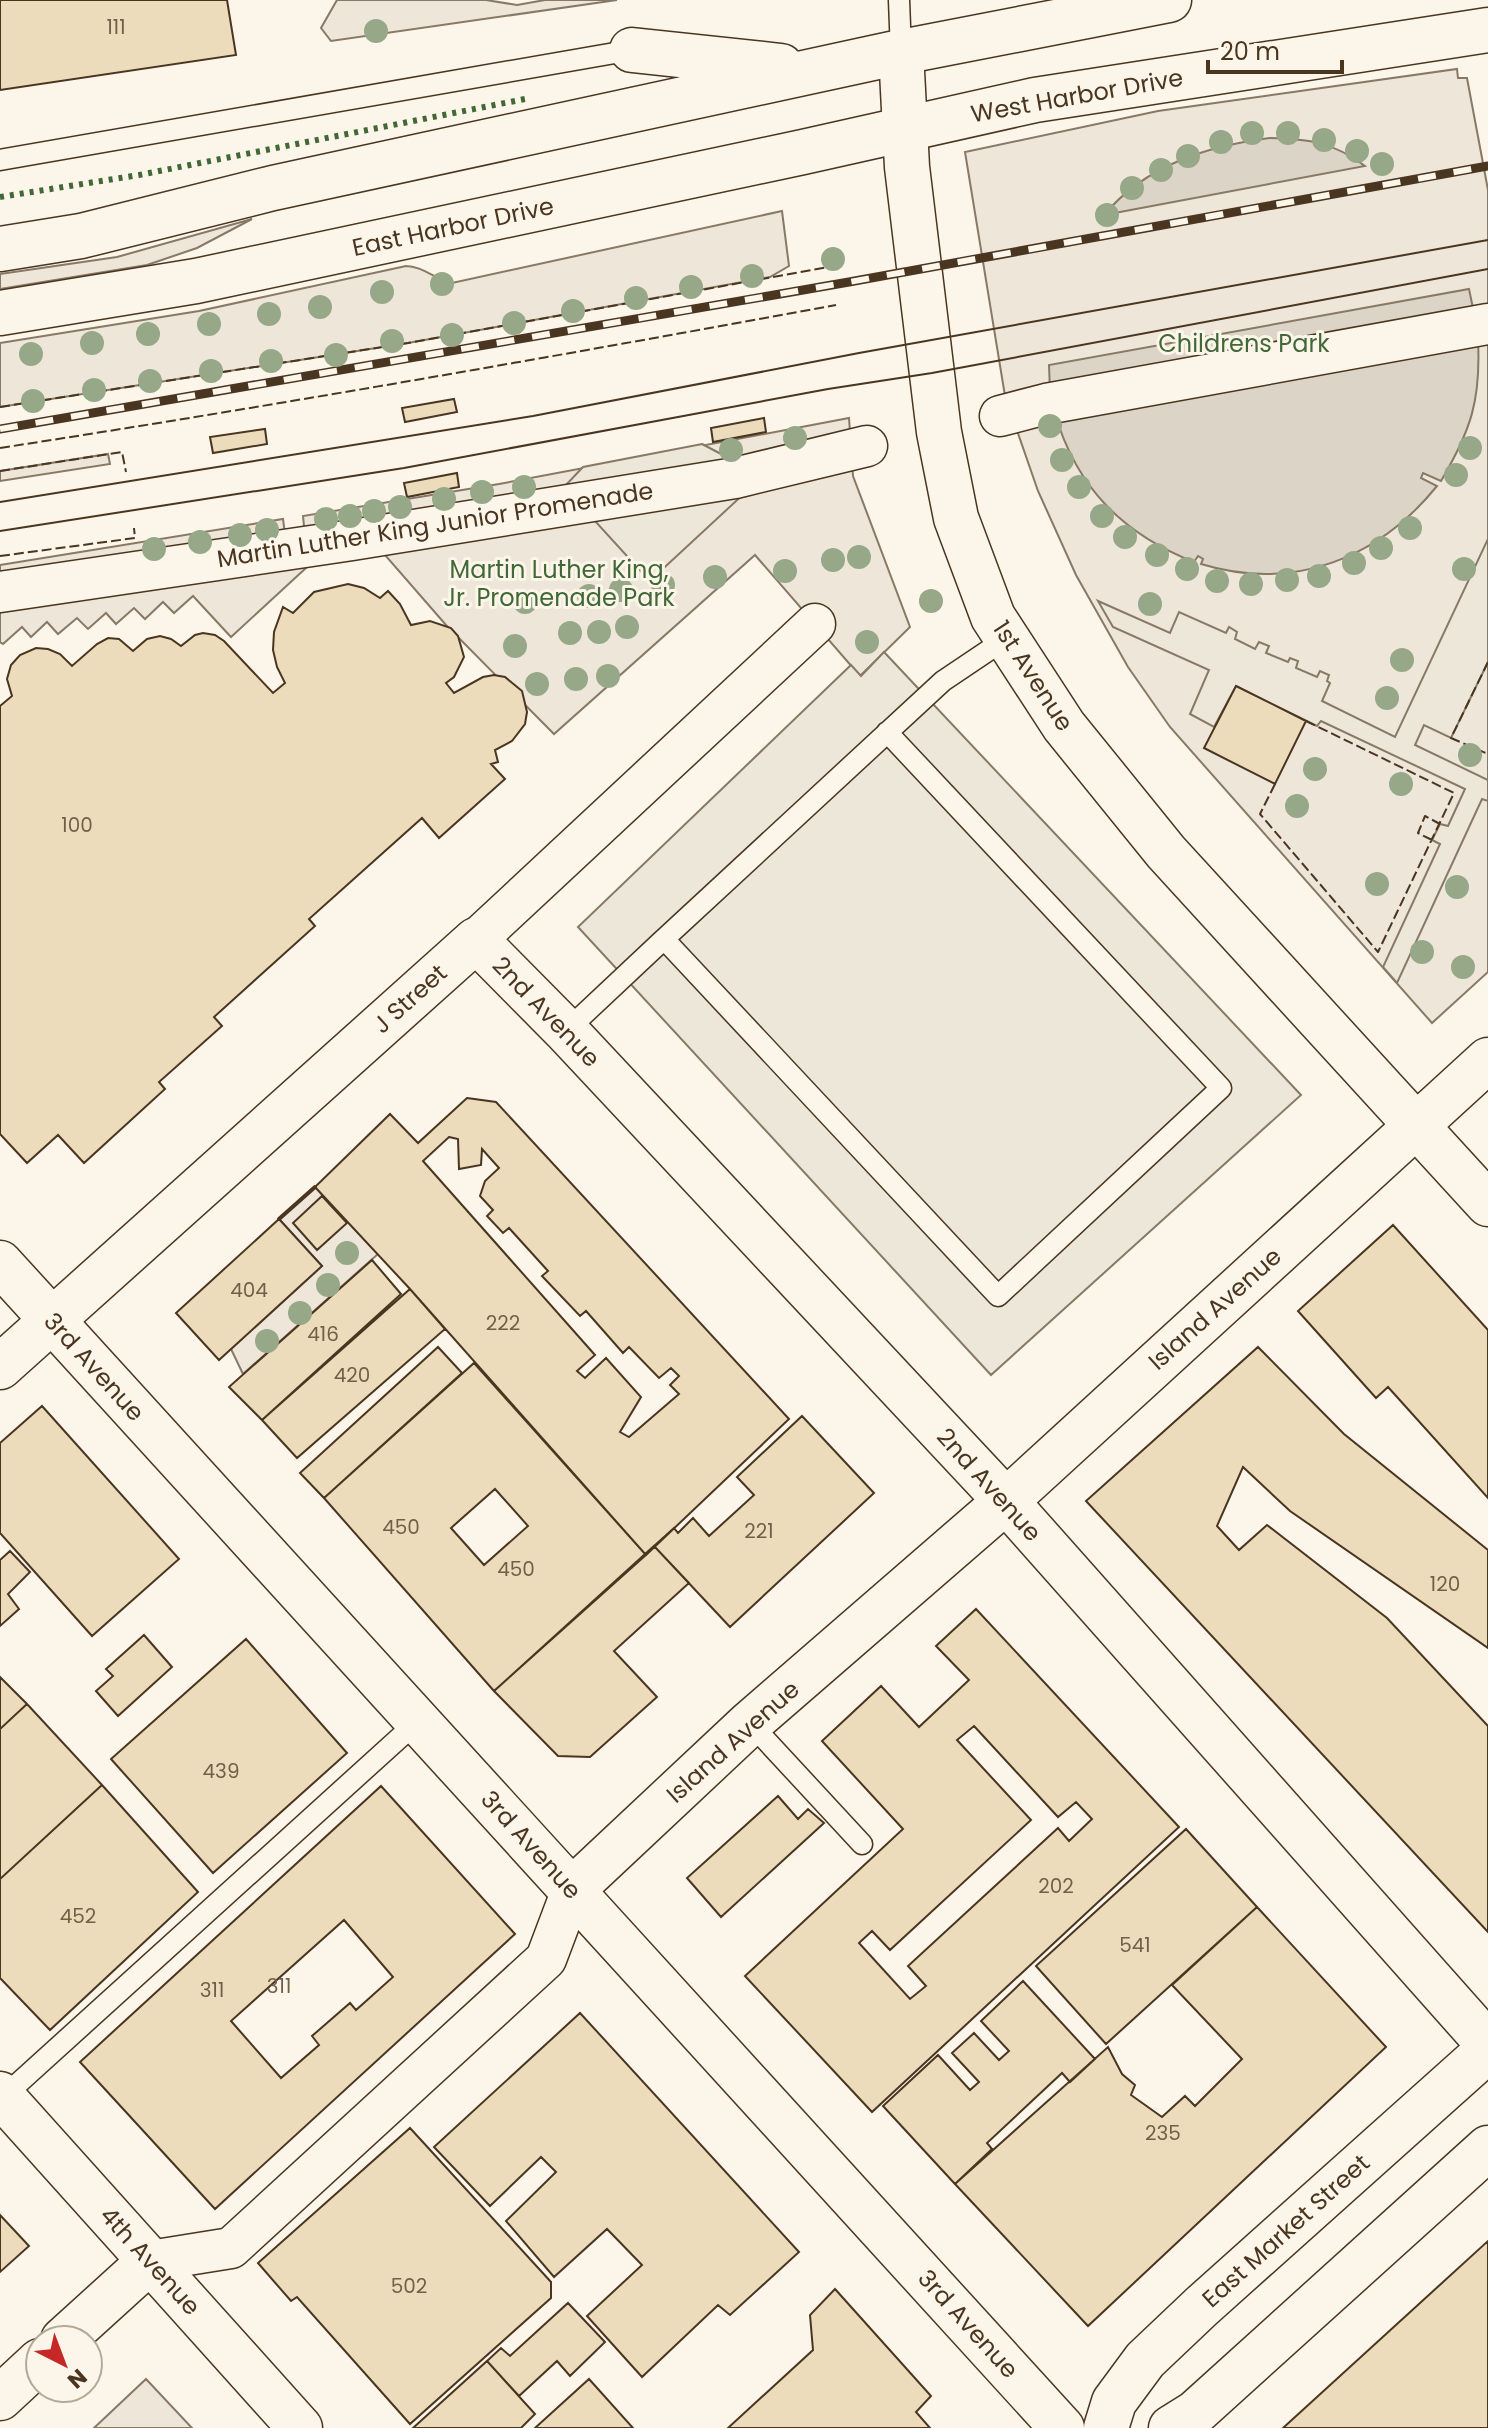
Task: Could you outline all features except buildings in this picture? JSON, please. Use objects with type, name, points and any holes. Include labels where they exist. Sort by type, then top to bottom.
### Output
[{"type":"main road","points":[[0,249],[81,236],[273,188],[829,67],[1169,0]]},
{"type":"main road","name":"West Harbor Drive","points":[[905,130],[1035,100],[1488,30]]},
{"type":"main road","points":[[632,50],[829,67]]},
{"type":"main road","name":"1st Avenue","points":[[901,52],[910,198],[941,446],[956,518],[993,617],[1064,726],[1166,852],[1488,1204]]},
{"type":"main road","name":"East Harbor Drive","points":[[0,313],[196,281],[905,130]]},
{"type":"main road","name":"2nd Avenue","points":[[476,940],[566,1031],[1006,1501],[1488,2044]]},
{"type":"main road","name":"J Street","points":[[0,1367],[476,940]]},
{"type":"main road","name":"Island Avenue","points":[[572,1890],[750,1723],[1006,1501],[1488,1060]]},
{"type":"main road","name":"3rd Avenue","points":[[0,1263],[1062,2428]]},
{"type":"main road","name":"East Market Street","points":[[1106,2428],[1114,2402],[1145,2360],[1488,2050]]},
{"type":"main road","name":"4th Avenue","points":[[1,2096],[300,2428]]},
{"type":"main road","points":[[1171,2428],[1195,2413],[1488,2148]]},
{"type":"main road","points":[[81,2324],[150,2261]]},
{"type":"main road","points":[[0,2398],[24,2376]]},
{"type":"street","points":[[1000,416],[1046,404],[1480,326]]},
{"type":"street","name":"Martin Luther King Junior Promenade","points":[[0,592],[352,540],[735,478],[867,446]]},
{"type":"street","name":"J Street","points":[[476,940],[815,624]]},
{"type":"street","name":"Island Avenue","points":[[150,2261],[231,2248],[546,1959],[572,1890]]},
{"type":"lane","name":"1st Avenue","points":[[899,0],[901,52]]},
{"type":"lane","points":[[0,160],[632,50]]},
{"type":"lane","points":[[566,1031],[943,681],[1007,638]]},
{"type":"lane","points":[[664,939],[998,1296],[1221,1088],[887,732]]},
{"type":"lane","points":[[1,2096],[417,1722]]},
{"type":"lane","points":[[750,1723],[862,1844]]},
{"type":"green space","points":[[337,0],[486,0],[517,5],[545,0],[617,0],[331,41],[321,28]]},
{"type":"green space","name":"Childrens Park","points":[[1457,69],[1458,78],[1467,78],[1488,190],[1488,972],[1432,1023],[1170,727],[1128,667],[1076,575],[1038,491],[1005,396],[965,152],[1158,111]]},
{"type":"green space","points":[[782,211],[789,266],[770,277],[408,343],[0,407],[0,343],[199,311],[406,266],[452,283]]},
{"type":"green space","points":[[252,219],[197,248],[147,265],[0,289],[0,274],[117,257]]},
{"type":"green space","name":"Martin Luther King, Jr. Promenade Park","points":[[849,418],[853,476],[910,627],[860,676],[755,555],[554,734],[446,625],[379,548],[319,556],[231,637],[193,596],[174,613],[163,602],[145,619],[134,608],[116,624],[106,613],[88,629],[77,618],[58,634],[47,622],[31,637],[22,627],[3,644],[0,642],[0,565],[283,519],[287,549],[306,546],[303,516],[499,484]]},
{"type":"green space","points":[[108,454],[110,464],[0,481],[0,471]]},
{"type":"green space","points":[[315,1187],[378,1254],[243,1374],[231,1349],[322,1266],[279,1219]]},
{"type":"green space","points":[[146,2379],[192,2428],[94,2428]]},
{"type":"shaded area","points":[[1270,138],[1320,143],[1365,166],[1104,215],[1139,183],[1179,161],[1223,146]]},
{"type":"shaded area","points":[[1469,289],[1475,318],[1050,391],[1049,365]]},
{"type":"shaded area","points":[[1478,340],[1478,380],[1472,414],[1460,446],[1441,481],[1423,473],[1421,478],[1437,486],[1388,533],[1361,550],[1301,571],[1268,574],[1235,572],[1201,564],[1203,559],[1198,556],[1194,562],[1145,537],[1106,505],[1090,486],[1064,440],[1055,414]]},
{"type":"shaded area","points":[[702,444],[744,466],[748,490],[653,578],[647,578],[564,487],[583,467]]},
{"type":"shaded area","points":[[1488,539],[1488,662],[1451,738],[1424,725],[1415,745],[1488,780],[1488,801],[1482,799],[1397,983],[1383,967],[1440,844],[1432,840],[1440,824],[1448,826],[1465,789],[1321,721],[1317,726],[1236,686],[1214,727],[1190,714],[1209,670],[1113,627],[1098,601],[1170,633],[1179,612],[1226,633],[1229,627],[1237,632],[1235,639],[1255,649],[1259,642],[1269,646],[1266,653],[1288,662],[1290,658],[1298,661],[1296,668],[1317,677],[1320,671],[1329,675],[1327,681],[1330,683],[1322,701],[1395,737]]},
{"type":"shaded area","points":[[884,652],[1301,1095],[991,1375],[578,927],[851,665],[861,676]]},
{"type":"tram line","points":[[0,502],[533,416],[859,353],[1488,240]]},
{"type":"tram line","points":[[0,531],[404,468],[1488,269]]},
{"type":"railway","points":[[0,429],[849,282],[1488,166]]},
{"type":"hedge","points":[[0,197],[139,175],[530,98]]},
{"type":"fence","points":[[0,407],[408,343],[828,267]]},
{"type":"fence","points":[[0,448],[418,380],[836,305]]},
{"type":"fence","points":[[0,471],[122,452],[126,472]]},
{"type":"fence","points":[[0,556],[135,538],[134,528]]},
{"type":"fence","points":[[1488,662],[1451,738],[1488,754]]},
{"type":"fence","points":[[1275,784],[1260,814],[1378,952],[1454,793],[1306,721]]},
{"type":"fence","points":[[1432,840],[1418,833],[1425,816],[1440,824]]},
{"type":"wall","points":[[279,1219],[315,1187]]}]
